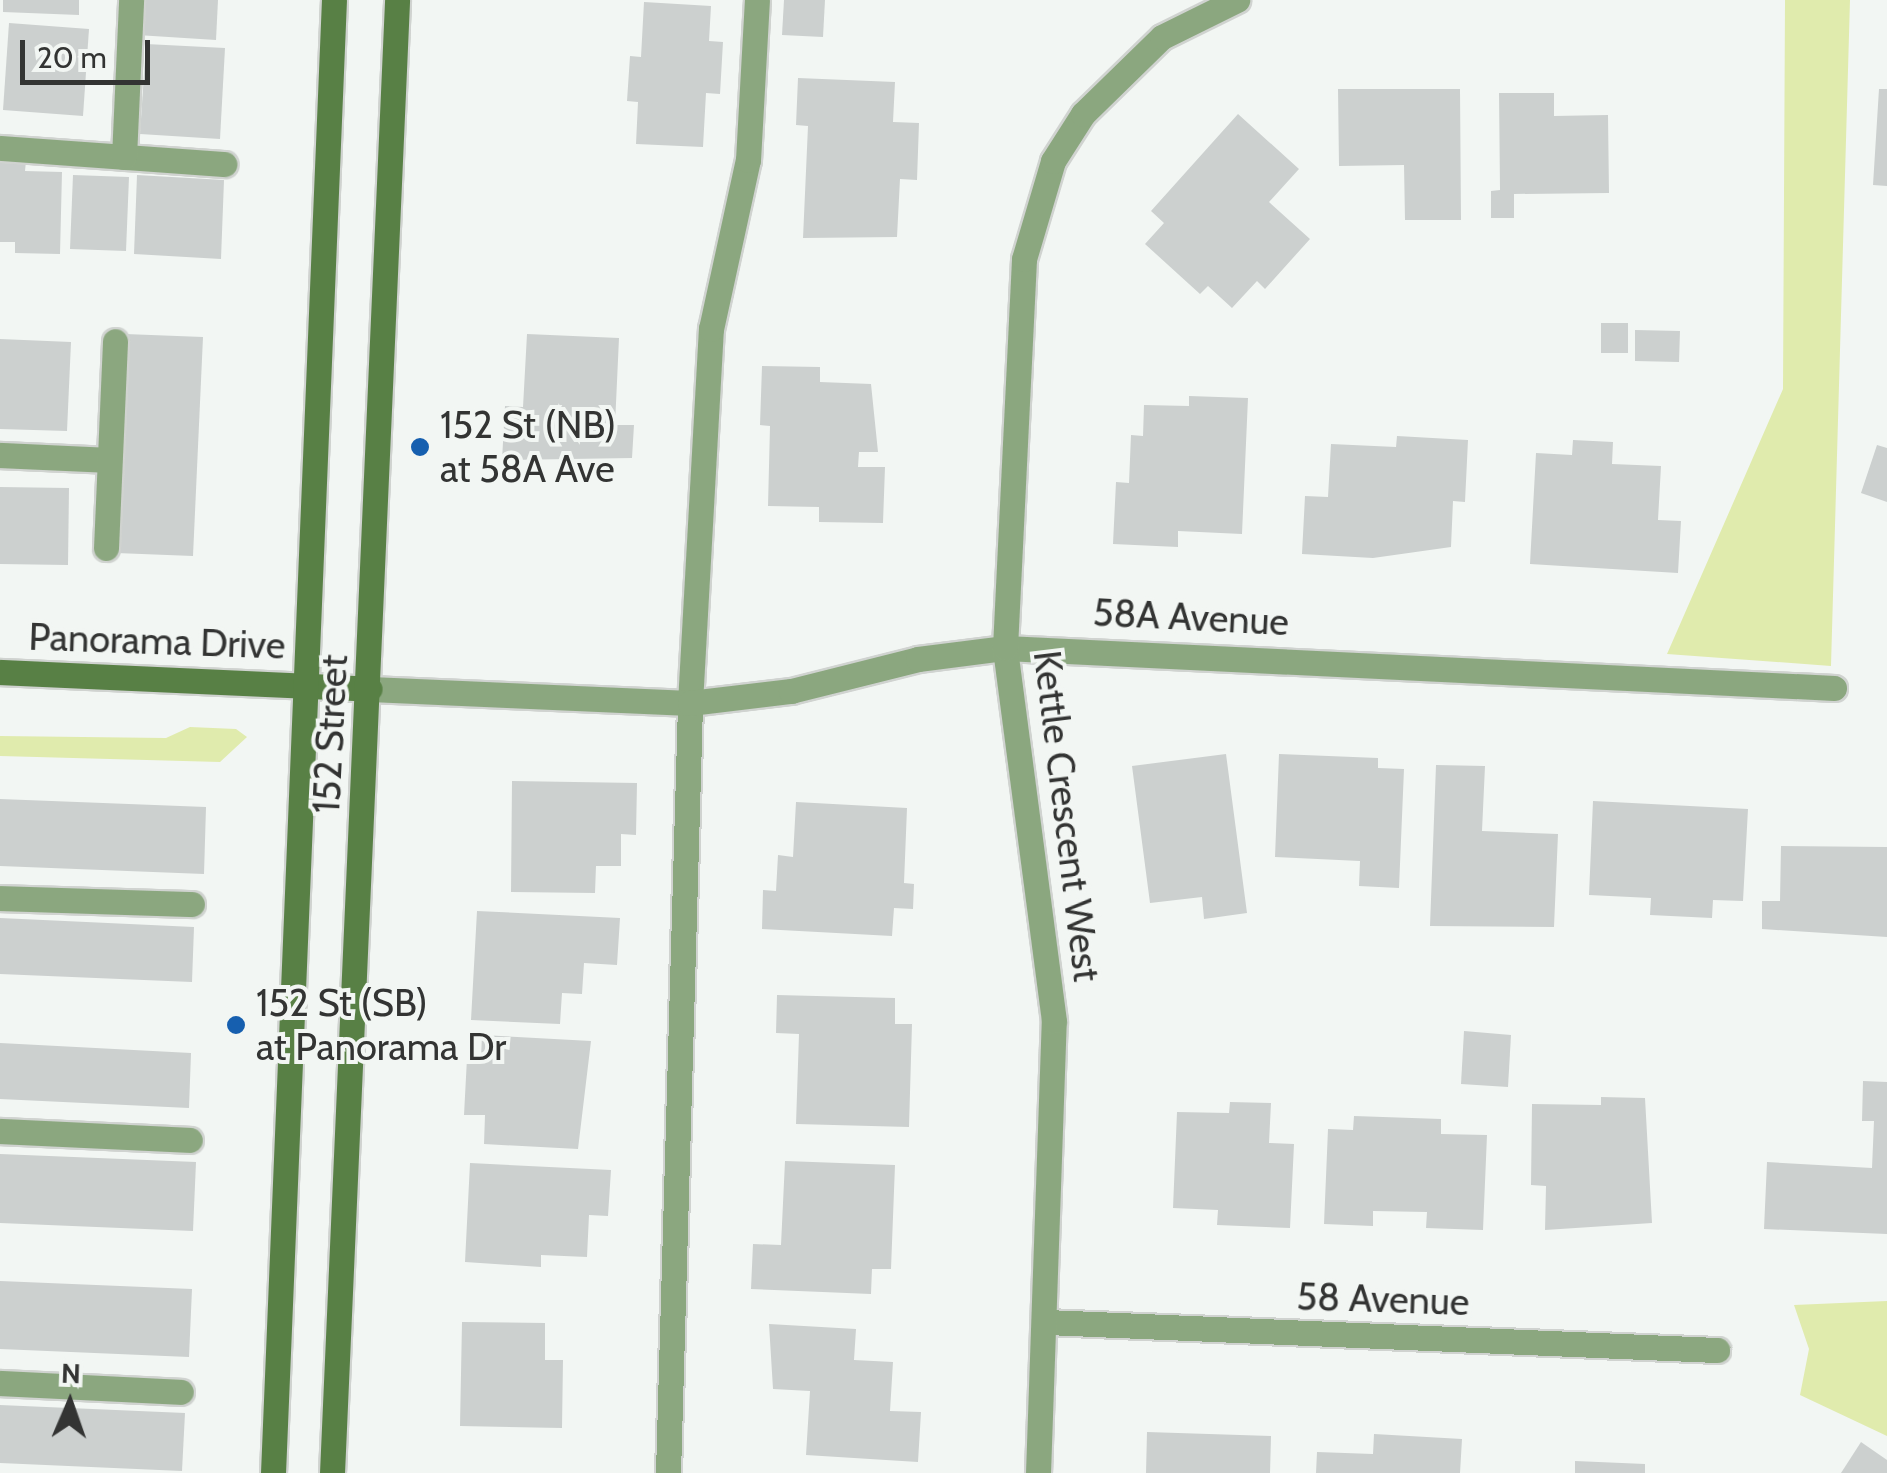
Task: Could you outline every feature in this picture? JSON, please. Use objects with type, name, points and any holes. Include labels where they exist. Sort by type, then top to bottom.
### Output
[{"type":"main road","name":"152 Street","points":[[272,1473],[310,686],[334,0]]},
{"type":"main road","name":"152 Street","points":[[332,1473],[370,689],[397,0]]},
{"type":"main road","name":"Panorama Drive","points":[[0,672],[370,689]]},
{"type":"street","points":[[124,157],[131,0]]},
{"type":"street","points":[[668,1473],[690,703],[711,329],[748,160],[757,0]]},
{"type":"street","name":"Kettle Crescent West","points":[[1038,1473],[1046,1322],[1052,978],[1020,790],[1005,648],[1024,260],[1063,145],[1083,114],[1162,36],[1236,0]]},
{"type":"street","points":[[0,148],[224,164]]},
{"type":"street","points":[[106,548],[115,341]]},
{"type":"street","points":[[0,455],[109,460]]},
{"type":"street","name":"58A Avenue","points":[[370,689],[690,703],[791,691],[918,658],[1005,648],[1834,688]]},
{"type":"street","points":[[0,898],[192,904]]},
{"type":"street","points":[[0,1131],[190,1140]]},
{"type":"street","name":"58 Avenue","points":[[1046,1322],[1717,1350]]},
{"type":"street","points":[[0,1383],[180,1392]]},
{"type":"green space","points":[[1785,0],[1850,0],[1831,666],[1667,654],[1783,389]]},
{"type":"green space","points":[[190,727],[236,729],[247,737],[220,762],[0,756],[0,736],[166,738]]},
{"type":"green space","points":[[1887,1301],[1887,1436],[1800,1395],[1809,1349],[1794,1305]]},
{"type":"building","points":[[3,0],[79,0],[79,15],[3,12]]},
{"type":"building","points":[[139,0],[218,0],[216,40],[137,35]]},
{"type":"building","points":[[784,0],[825,0],[823,37],[782,35]]},
{"type":"building","points":[[644,2],[711,6],[709,41],[723,42],[720,94],[706,93],[703,147],[636,144],[638,102],[627,101],[630,56],[641,57]]},
{"type":"building","points":[[9,23],[89,29],[83,116],[3,110]]},
{"type":"building","points":[[146,44],[225,48],[220,139],[140,134]]},
{"type":"building","points":[[798,78],[895,82],[893,122],[919,123],[917,180],[900,179],[897,237],[803,238],[808,126],[796,125]]},
{"type":"building","points":[[1338,89],[1460,89],[1461,220],[1405,220],[1404,165],[1339,166]]},
{"type":"building","points":[[1879,89],[1887,89],[1887,186],[1873,185]]},
{"type":"building","points":[[1499,93],[1554,93],[1554,116],[1608,115],[1609,193],[1514,194],[1514,218],[1491,218],[1491,191],[1500,190]]},
{"type":"building","points":[[1238,114],[1299,169],[1269,202],[1310,239],[1265,289],[1257,281],[1232,308],[1208,286],[1200,294],[1145,244],[1164,223],[1151,211]]},
{"type":"building","points":[[0,160],[26,161],[25,171],[62,172],[60,254],[15,253],[15,242],[0,242]]},
{"type":"building","points":[[73,175],[129,177],[126,251],[70,249]]},
{"type":"building","points":[[137,175],[224,180],[221,259],[134,254]]},
{"type":"building","points":[[1601,323],[1628,323],[1628,353],[1601,353]]},
{"type":"building","points":[[1635,330],[1680,331],[1679,362],[1635,361]]},
{"type":"building","points":[[125,334],[203,337],[193,556],[116,553]]},
{"type":"building","points":[[527,334],[619,338],[615,425],[634,425],[632,458],[502,460],[505,406],[523,407]]},
{"type":"building","points":[[0,339],[71,342],[67,431],[0,429]]},
{"type":"building","points":[[762,366],[820,367],[820,382],[871,384],[878,452],[859,452],[858,467],[885,467],[883,523],[819,522],[819,507],[768,506],[770,426],[760,425]]},
{"type":"building","points":[[1189,396],[1248,398],[1242,534],[1178,531],[1178,547],[1113,544],[1116,482],[1129,483],[1131,435],[1143,436],[1144,405],[1189,406]]},
{"type":"building","points":[[1397,436],[1468,440],[1465,502],[1453,501],[1451,547],[1373,558],[1302,554],[1305,496],[1328,497],[1331,444],[1396,447]]},
{"type":"building","points":[[1573,440],[1613,442],[1612,464],[1661,466],[1658,520],[1681,521],[1678,573],[1530,564],[1536,453],[1572,455]]},
{"type":"building","points":[[1877,445],[1887,448],[1887,502],[1861,493]]},
{"type":"building","points":[[0,487],[69,488],[68,565],[0,564]]},
{"type":"building","points":[[1226,754],[1247,913],[1204,919],[1202,897],[1150,903],[1132,766]]},
{"type":"building","points":[[1279,754],[1378,758],[1378,768],[1404,769],[1399,888],[1359,886],[1360,861],[1275,857]]},
{"type":"building","points":[[1436,765],[1485,766],[1482,831],[1558,834],[1554,927],[1430,926]]},
{"type":"building","points":[[512,781],[637,783],[636,835],[621,834],[621,866],[596,866],[595,893],[511,892]]},
{"type":"building","points":[[0,799],[206,807],[204,874],[0,866]]},
{"type":"building","points":[[1593,801],[1748,809],[1743,901],[1713,900],[1712,918],[1650,915],[1651,898],[1589,895]]},
{"type":"building","points":[[796,802],[907,808],[904,883],[914,884],[913,909],[894,908],[892,936],[762,929],[763,890],[776,891],[778,855],[793,857]]},
{"type":"building","points":[[1781,846],[1887,847],[1887,937],[1762,929],[1762,901],[1780,901]]},
{"type":"building","points":[[477,911],[620,918],[617,965],[584,963],[582,994],[562,993],[560,1024],[471,1020]]},
{"type":"building","points":[[0,918],[194,927],[192,982],[0,974]]},
{"type":"building","points":[[777,995],[895,998],[895,1024],[912,1024],[909,1127],[796,1124],[799,1034],[776,1033]]},
{"type":"building","points":[[1464,1031],[1511,1035],[1508,1087],[1461,1084]]},
{"type":"building","points":[[482,1035],[591,1041],[578,1149],[484,1144],[485,1115],[464,1115],[467,1058],[481,1058]]},
{"type":"building","points":[[0,1043],[191,1053],[189,1108],[0,1099]]},
{"type":"building","points":[[1863,1081],[1887,1082],[1887,1234],[1764,1229],[1767,1162],[1872,1168],[1874,1121],[1862,1121]]},
{"type":"building","points":[[1601,1097],[1645,1098],[1652,1223],[1545,1230],[1546,1186],[1531,1185],[1532,1104],[1601,1105]]},
{"type":"building","points":[[1230,1102],[1271,1103],[1269,1143],[1294,1144],[1290,1228],[1217,1225],[1218,1210],[1173,1208],[1177,1112],[1229,1113]]},
{"type":"building","points":[[1354,1116],[1441,1119],[1441,1134],[1487,1135],[1483,1230],[1426,1228],[1427,1212],[1373,1211],[1373,1226],[1324,1224],[1328,1129],[1353,1130]]},
{"type":"building","points":[[0,1154],[196,1162],[193,1231],[0,1223]]},
{"type":"building","points":[[785,1161],[895,1165],[891,1269],[872,1269],[871,1294],[751,1289],[753,1244],[781,1245]]},
{"type":"building","points":[[470,1163],[611,1170],[608,1216],[589,1215],[587,1257],[541,1255],[541,1267],[465,1262]]},
{"type":"building","points":[[0,1281],[192,1289],[189,1357],[0,1349]]},
{"type":"building","points":[[462,1322],[545,1323],[545,1360],[563,1360],[562,1428],[460,1426]]},
{"type":"building","points":[[769,1324],[856,1329],[854,1360],[893,1362],[890,1411],[921,1412],[918,1462],[806,1455],[810,1391],[773,1389]]},
{"type":"building","points":[[0,1405],[185,1413],[182,1471],[0,1463]]},
{"type":"building","points":[[1147,1432],[1271,1436],[1270,1473],[1146,1473]]},
{"type":"building","points":[[1374,1434],[1462,1439],[1460,1473],[1316,1473],[1317,1452],[1373,1454]]},
{"type":"building","points":[[1861,1442],[1887,1460],[1887,1473],[1841,1473]]},
{"type":"building","points":[[1575,1461],[1645,1464],[1645,1473],[1575,1473]]},
{"type":"place","name":"152 St (NB) at 58A Ave","points":[[420,447]]},
{"type":"place","name":"152 St (SB) at Panorama Dr","points":[[236,1025]]}]
